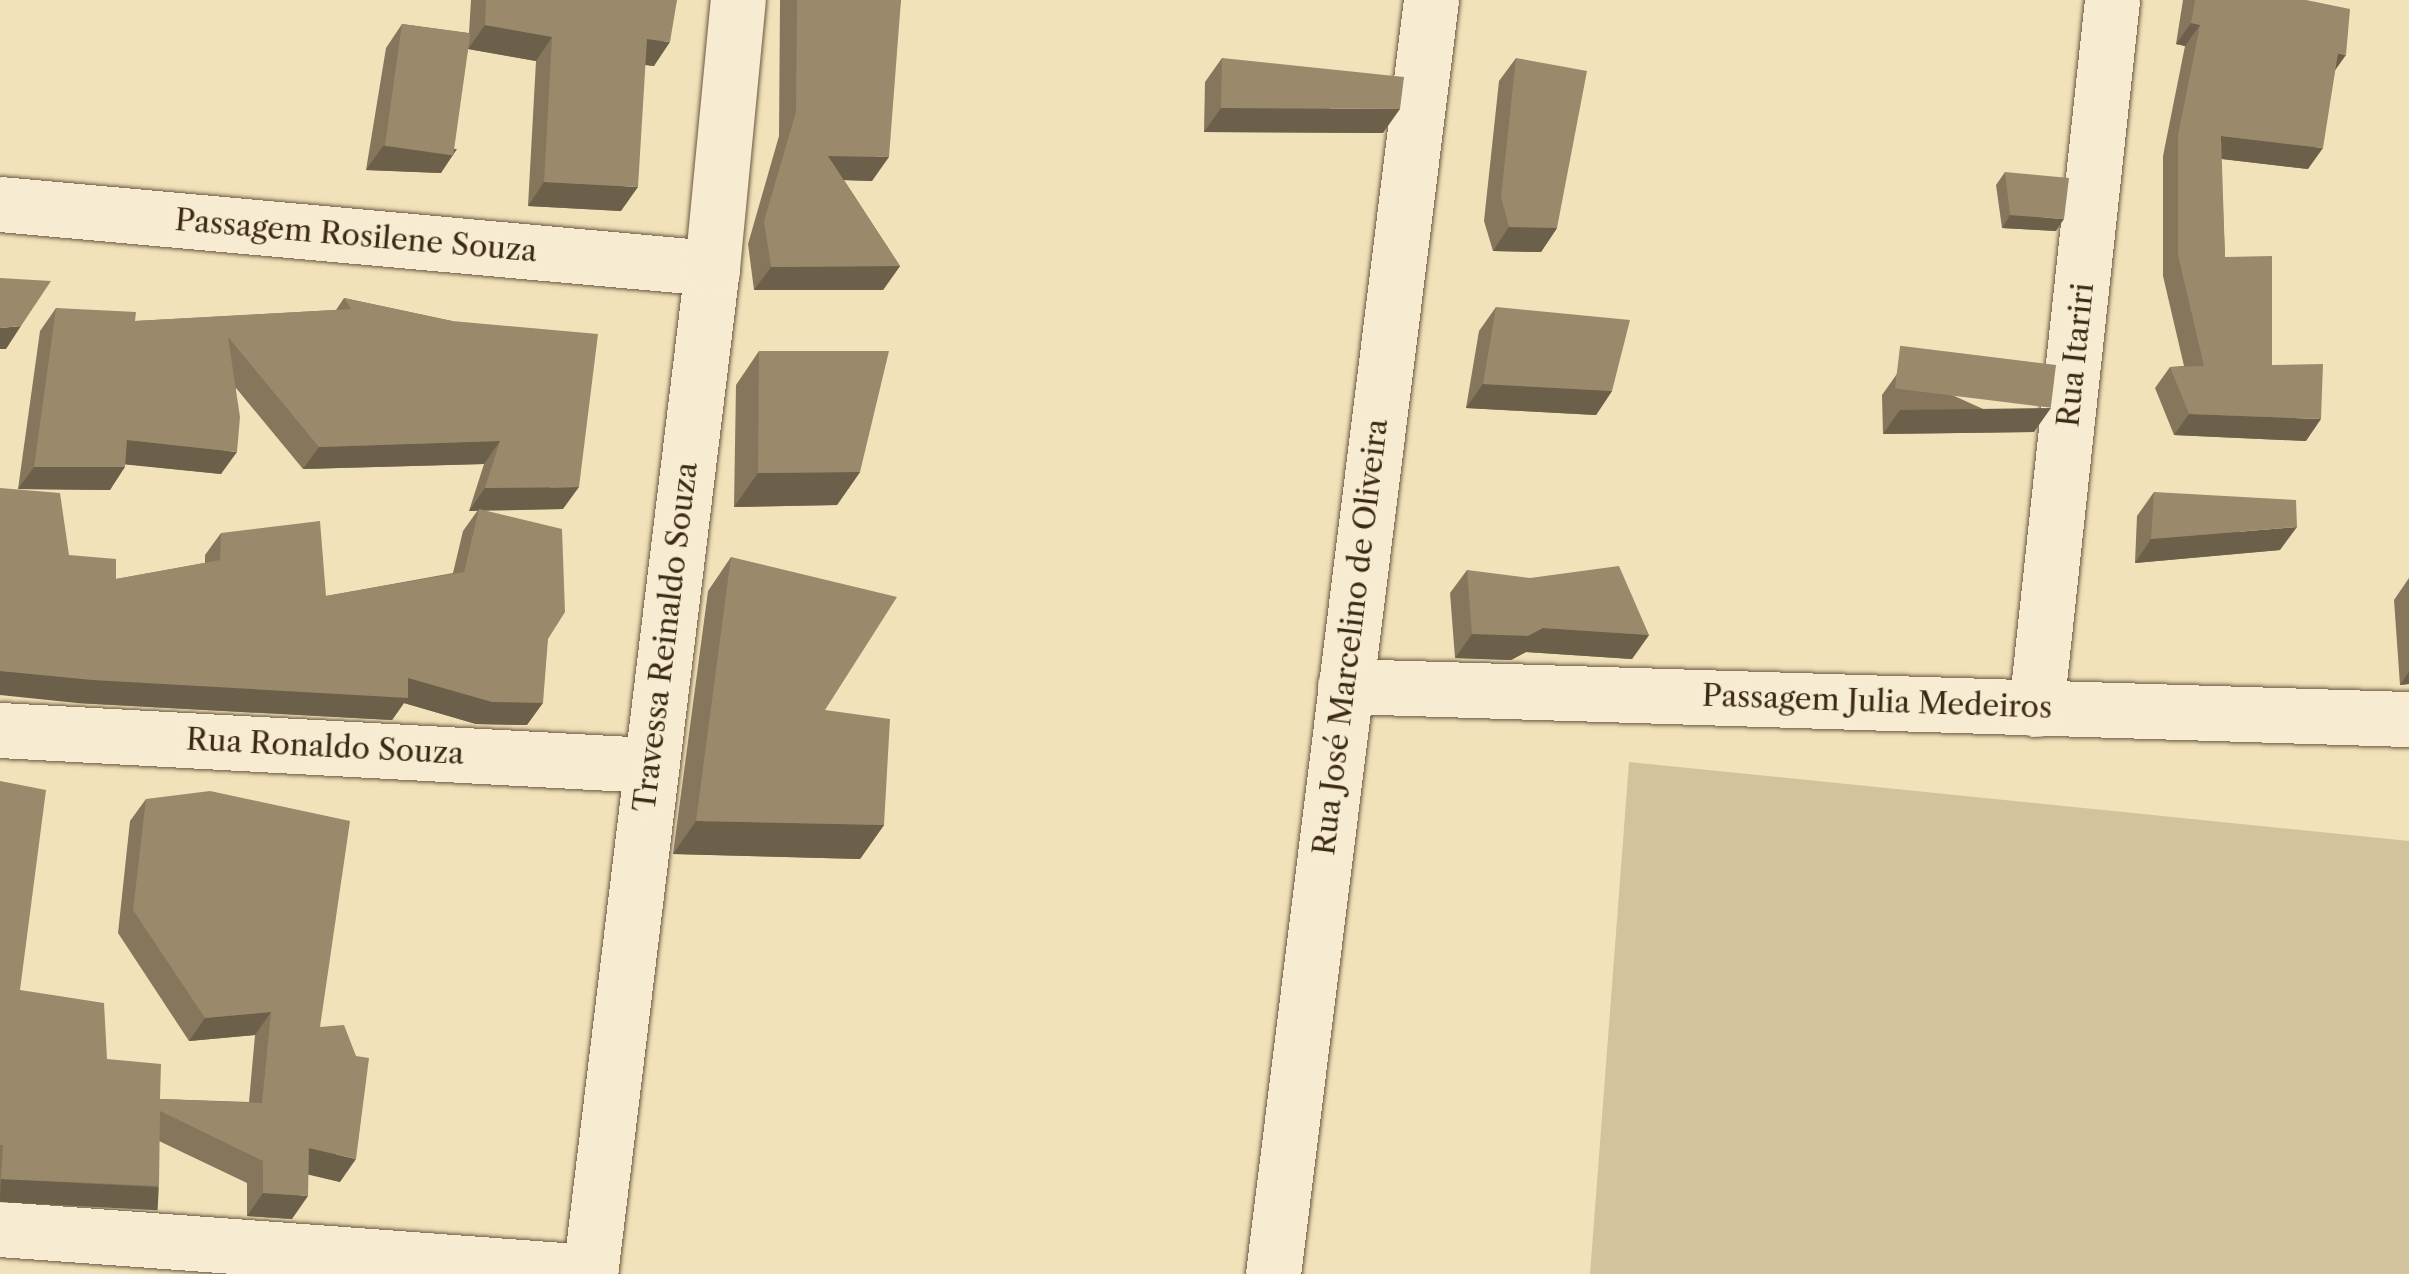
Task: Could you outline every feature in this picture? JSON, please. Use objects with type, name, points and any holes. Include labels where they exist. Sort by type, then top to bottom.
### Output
[{"type":"street","name":"Travessa Reinaldo Souza","points":[[590,1273],[712,268],[738,0]]},
{"type":"street","name":"Rua José Marcelino de Oliveira","points":[[1273,1274],[1431,0]]},
{"type":"street","name":"Rua Itariri","points":[[2036,709],[2112,0]]},
{"type":"street","name":"Passagem Rosilene Souza","points":[[0,204],[712,268]]},
{"type":"street","name":"Passagem Julia Medeiros","points":[[1345,686],[2409,719]]},
{"type":"street","name":"Rua Ronaldo Souza","points":[[0,730],[649,765]]},
{"type":"street","points":[[0,1228],[590,1273]]},
{"type":"shaded area","points":[[1629,762],[2409,841],[2409,1274],[1590,1274]]},
{"type":"building","points":[[486,0],[677,0],[670,42],[647,39],[638,187],[544,182],[552,37],[485,25]]},
{"type":"building","points":[[797,0],[901,0],[889,157],[828,156],[900,266],[771,267],[764,221],[796,112]]},
{"type":"building","points":[[2195,0],[2306,0],[2350,9],[2346,55],[2338,53],[2323,148],[2221,136],[2225,257],[2272,256],[2272,365],[2323,364],[2321,419],[2189,414],[2170,367],[2204,366],[2178,255],[2178,135],[2200,25],[2191,23]]},
{"type":"building","points":[[402,24],[470,34],[453,155],[385,146]]},
{"type":"building","points":[[1222,58],[1404,77],[1400,109],[1221,108]]},
{"type":"building","points":[[1516,58],[1587,71],[1557,228],[1509,227],[1501,197]]},
{"type":"building","points":[[2005,172],[2069,178],[2064,219],[2010,215]]},
{"type":"building","points":[[0,278],[51,281],[21,326],[0,328]]},
{"type":"building","points":[[344,298],[452,321],[598,334],[579,487],[485,488],[500,441],[319,447],[228,337],[240,417],[237,452],[127,440],[125,467],[34,467],[56,308],[136,312],[135,321],[351,309]]},
{"type":"building","points":[[1496,307],[1630,320],[1612,391],[1483,384]]},
{"type":"building","points":[[1900,346],[2056,365],[2051,408],[1895,389]]},
{"type":"building","points":[[759,351],[889,351],[860,472],[758,473]]},
{"type":"building","points":[[0,488],[60,493],[69,555],[116,559],[116,579],[220,560],[221,533],[320,521],[326,596],[464,572],[479,509],[562,529],[565,612],[548,639],[543,703],[492,702],[408,678],[408,698],[0,671]]},
{"type":"building","points":[[2154,492],[2296,500],[2297,527],[2151,539]]},
{"type":"building","points":[[731,557],[897,597],[825,710],[890,719],[884,825],[696,821]]},
{"type":"building","points":[[1619,566],[1649,635],[1543,628],[1528,636],[1472,634],[1467,570],[1530,578]]},
{"type":"building","points":[[0,781],[46,790],[20,990],[104,1003],[107,1059],[161,1064],[160,1099],[262,1103],[271,1012],[205,1018],[133,910],[146,799],[210,791],[350,821],[320,1027],[344,1025],[356,1056],[369,1058],[356,1159],[309,1148],[308,1196],[263,1193],[263,1161],[160,1111],[159,1186],[1,1179]]}]
